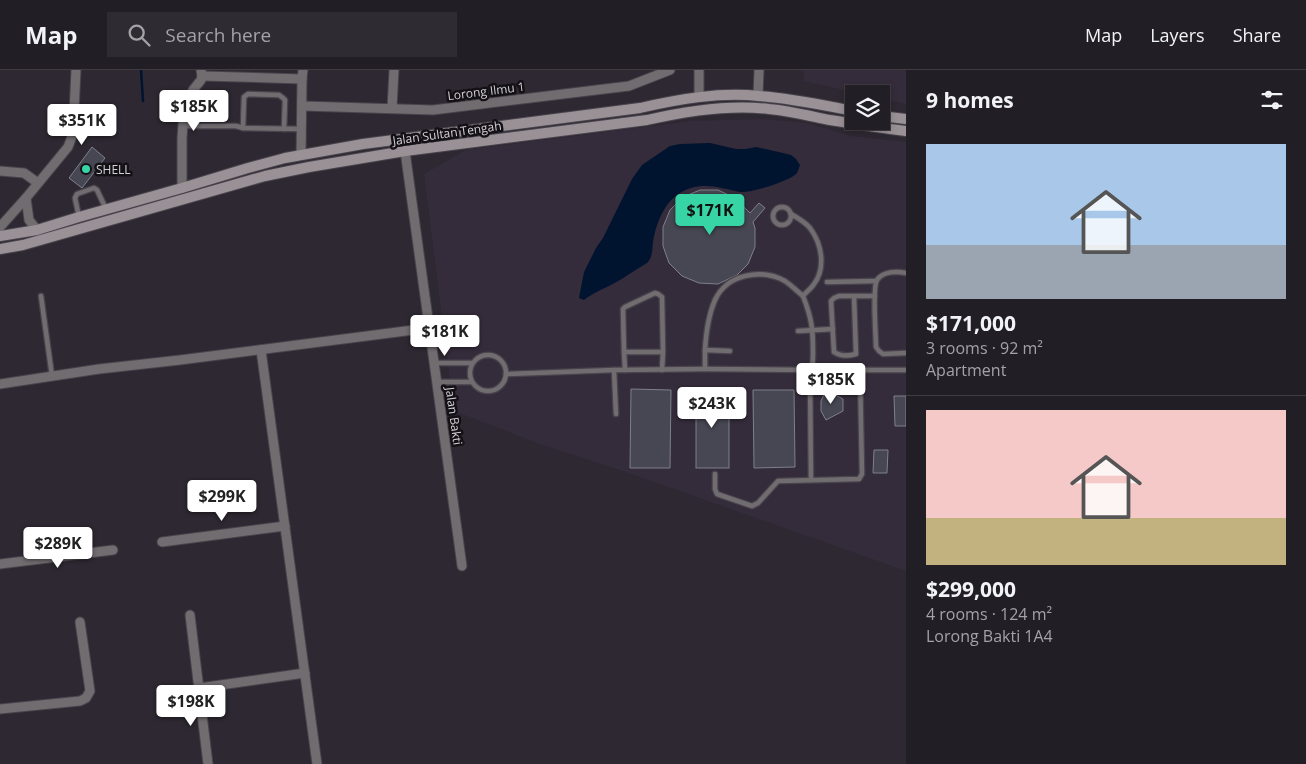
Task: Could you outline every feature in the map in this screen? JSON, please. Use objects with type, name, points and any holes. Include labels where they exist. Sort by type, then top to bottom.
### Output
[{"type":"main road","name":"Jalan Sultan Tengah","points":[[0,236],[37,230],[268,162],[363,144],[640,108],[699,97],[728,95],[758,96],[845,110]]},
{"type":"main road","name":"Jalan Sultan Tengah","points":[[0,249],[23,245],[265,176],[309,167],[405,151],[647,120],[692,111],[722,108],[768,109],[906,131]]},
{"type":"main road","points":[[890,117],[906,119]]},
{"type":"street","points":[[0,226],[26,198],[71,141],[73,134],[76,70]]},
{"type":"street","points":[[392,108],[394,70]]},
{"type":"street","name":"Lorong Ilmu 1","points":[[302,106],[433,110],[629,86],[670,70]]},
{"type":"street","points":[[699,70],[699,97]]},
{"type":"street","points":[[758,96],[759,70]]},
{"type":"street","points":[[182,188],[184,110],[193,90],[201,80],[202,73],[303,75],[301,155]]},
{"type":"street","name":"Jalan Bakti","points":[[405,151],[462,566]]},
{"type":"street","points":[[0,171],[24,173],[38,183]]},
{"type":"street","points":[[26,198],[29,220],[37,230]]},
{"type":"street","points":[[0,384],[99,369],[429,328]]},
{"type":"street","points":[[261,350],[317,764]]},
{"type":"street","points":[[162,542],[285,526]]},
{"type":"street","points":[[0,564],[113,550]]},
{"type":"street","points":[[190,615],[208,764]]},
{"type":"street","points":[[0,709],[80,702],[86,698],[90,691],[80,622]]},
{"type":"street","points":[[199,688],[306,673]]},
{"type":"lane","points":[[243,128],[244,97],[248,94],[279,95],[283,98],[285,100],[284,129]]},
{"type":"lane","points":[[183,126],[236,126],[243,128],[301,130]]},
{"type":"lane","points":[[79,217],[75,198],[77,194],[94,188],[97,190],[106,210]]},
{"type":"lane","points":[[791,214],[790,221],[784,226],[777,224],[773,218],[774,211],[780,207],[787,208],[791,214],[810,228],[819,243],[821,256],[821,269],[815,283],[803,296]]},
{"type":"lane","points":[[827,282],[876,281],[888,273],[898,271],[906,273]]},
{"type":"lane","points":[[705,369],[706,335],[710,313],[715,298],[733,280],[749,274],[766,274],[785,281],[803,296],[810,313],[813,330],[813,370],[810,376],[811,480]]},
{"type":"lane","points":[[876,281],[876,347],[883,354],[906,354]]},
{"type":"lane","points":[[625,370],[623,308],[655,292],[662,297],[662,370]]},
{"type":"lane","points":[[41,296],[52,376]]},
{"type":"lane","points":[[854,296],[856,354],[838,355],[834,352],[831,301],[839,296],[854,296],[875,296]]},
{"type":"lane","points":[[798,331],[833,329]]},
{"type":"lane","points":[[705,350],[730,351]]},
{"type":"lane","points":[[624,352],[663,352]]},
{"type":"lane","points":[[488,354],[499,358],[505,368],[504,380],[495,389],[489,391],[482,390],[472,382],[470,376],[472,363],[476,358],[488,354]]},
{"type":"lane","points":[[434,363],[472,363]]},
{"type":"lane","points":[[506,374],[705,369],[906,370]]},
{"type":"lane","points":[[614,370],[616,414]]},
{"type":"lane","points":[[715,474],[714,489],[717,494],[752,506],[758,503],[778,481],[856,479],[861,477],[860,370]]},
{"type":"lane","points":[[436,382],[472,382]]},
{"type":"shaded area","points":[[804,70],[906,70],[906,104],[890,100],[890,85],[845,85],[845,90],[804,81]]},
{"type":"shaded area","points":[[764,119],[807,123],[852,136],[906,142],[906,571],[629,473],[537,443],[454,411],[424,174],[466,150],[692,121]]},
{"type":"water","points":[[710,143],[736,149],[756,147],[783,153],[791,155],[800,165],[797,173],[793,176],[779,183],[753,191],[740,192],[704,186],[683,191],[669,202],[660,217],[649,261],[617,282],[584,300],[579,298],[584,272],[632,179],[642,165],[670,146]]},
{"type":"building","name":"SHELL","points":[[92,147],[105,158],[82,188],[69,178]]},
{"type":"building","points":[[700,190],[718,190],[735,198],[750,213],[759,203],[765,208],[753,222],[755,228],[755,247],[748,264],[737,275],[718,284],[699,283],[682,276],[669,263],[663,246],[663,227],[670,210],[683,197]]},
{"type":"building","points":[[631,389],[671,390],[670,468],[630,468]]},
{"type":"building","points":[[696,390],[729,390],[729,468],[696,468]]},
{"type":"building","points":[[753,390],[794,390],[795,467],[754,468]]},
{"type":"building","points":[[826,390],[843,399],[843,411],[826,420],[821,411],[821,401]]},
{"type":"building","points":[[894,396],[906,396],[906,426],[895,426]]},
{"type":"building","points":[[874,450],[888,450],[887,473],[873,473]]},
{"type":"waterway","points":[[141,70],[143,101]]},
{"type":"place","name":"SHELL","points":[[86,169]]}]
